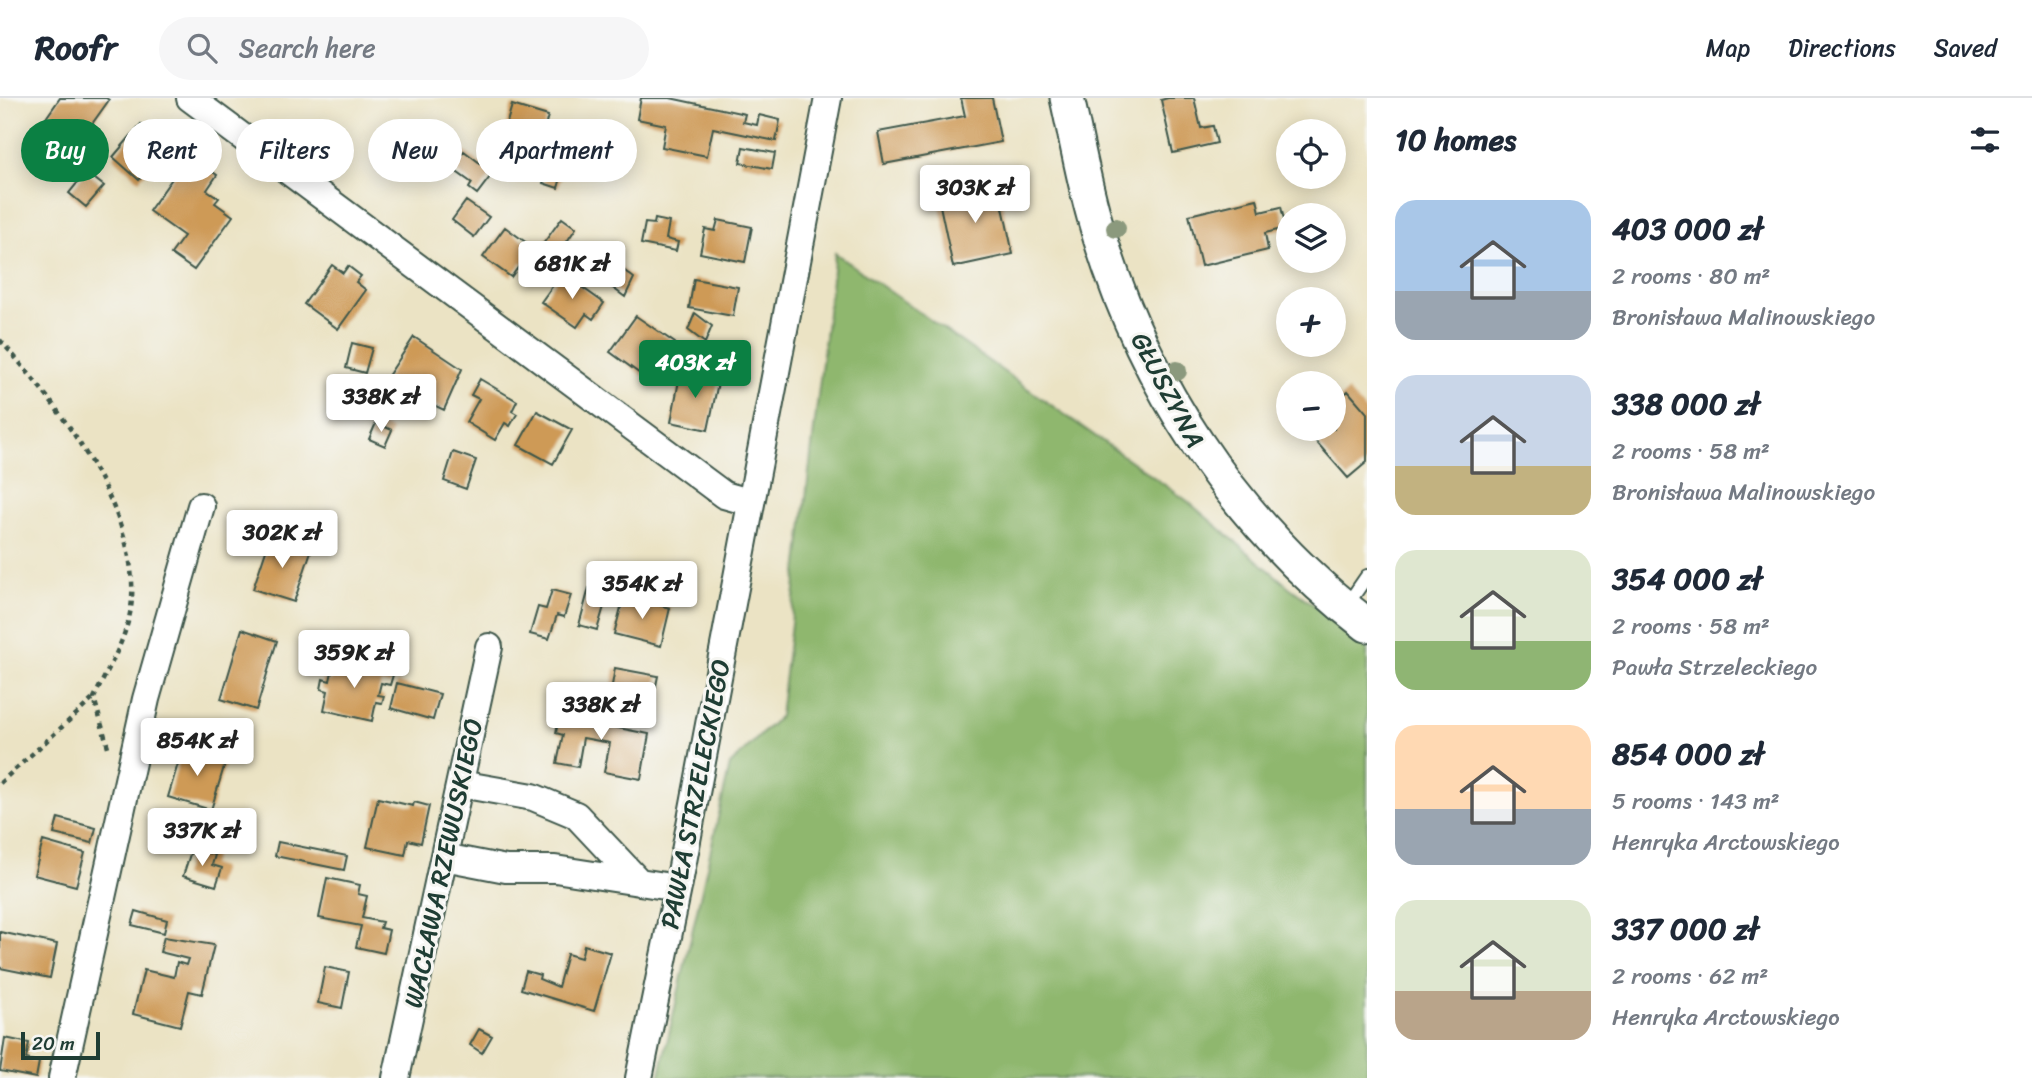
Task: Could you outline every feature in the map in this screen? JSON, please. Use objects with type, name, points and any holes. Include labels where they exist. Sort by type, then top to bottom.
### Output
[{"type":"street","points":[[190,98],[724,495],[749,502]]},
{"type":"street","name":"PAWŁA STRZELECKIEGO","points":[[639,1078],[678,888],[749,502],[828,98]]},
{"type":"street","name":"GŁUSZYNA","points":[[1068,98],[1094,217],[1127,311],[1166,392],[1205,457],[1235,497],[1289,557],[1356,616]]},
{"type":"street","points":[[62,1078],[125,785],[146,699],[201,506]]},
{"type":"street","name":"WACŁAWA RZEWUSKIEGO","points":[[396,1078],[489,647]]},
{"type":"street","points":[[460,784],[533,797],[576,816],[639,882]]},
{"type":"street","points":[[444,857],[506,869],[555,869],[678,888]]},
{"type":"lane","points":[[1356,616],[1367,576]]},
{"type":"path","points":[[0,340],[60,414],[95,472],[120,528],[130,568],[132,598],[126,631],[94,698],[0,783]]},
{"type":"path","points":[[94,698],[113,765],[125,785]]},
{"type":"green space","points":[[835,253],[1186,500],[1289,587],[1367,643],[1367,1078],[659,1078],[730,765],[780,716]]},
{"type":"building","points":[[60,98],[109,100],[95,119],[46,118]]},
{"type":"building","points":[[641,98],[670,98],[745,114],[743,122],[757,125],[759,115],[780,120],[776,141],[713,128],[707,156],[662,147],[666,125],[637,119]]},
{"type":"building","points":[[961,98],[992,98],[1001,142],[884,164],[878,132],[965,116]]},
{"type":"building","points":[[1194,98],[1201,128],[1213,126],[1217,143],[1173,153],[1161,100]]},
{"type":"building","points":[[512,105],[548,116],[547,119],[508,119]]},
{"type":"building","points":[[123,145],[123,166],[113,157]]},
{"type":"building","points":[[743,147],[775,153],[772,169],[740,163]]},
{"type":"building","points":[[464,151],[476,160],[476,182],[486,182],[477,194],[469,188],[472,183],[462,176]]},
{"type":"building","points":[[78,182],[99,182],[104,186],[86,207],[69,193]]},
{"type":"building","points":[[170,182],[212,182],[207,190],[219,198],[215,203],[233,216],[194,270],[171,254],[184,236],[149,211]]},
{"type":"building","points":[[543,182],[560,182],[558,188]]},
{"type":"building","points":[[998,184],[1013,254],[953,267],[938,196]]},
{"type":"building","points":[[1257,199],[1260,212],[1276,208],[1276,230],[1265,233],[1268,250],[1201,266],[1189,215]]},
{"type":"building","points":[[466,201],[489,217],[474,237],[452,220]]},
{"type":"building","points":[[562,218],[576,228],[558,255],[543,244]]},
{"type":"building","points":[[655,219],[669,222],[666,239],[678,242],[676,251],[641,244],[645,223],[654,224]]},
{"type":"building","points":[[718,220],[752,227],[745,262],[700,253],[705,229],[715,231]]},
{"type":"building","points":[[505,227],[539,252],[528,267],[522,262],[511,277],[483,257]]},
{"type":"building","points":[[605,256],[634,278],[625,297],[594,274]]},
{"type":"building","points":[[332,265],[343,273],[348,266],[361,276],[356,282],[366,290],[338,329],[304,304]]},
{"type":"building","points":[[562,273],[604,303],[593,319],[586,314],[577,327],[541,302]]},
{"type":"building","points":[[694,279],[738,287],[733,316],[689,308]]},
{"type":"building","points":[[695,313],[712,326],[705,343],[688,330]]},
{"type":"building","points":[[636,316],[675,343],[656,378],[646,372],[643,376],[610,352]]},
{"type":"building","points":[[414,337],[462,369],[444,410],[423,400],[430,383],[427,382],[414,401],[384,382]]},
{"type":"building","points":[[352,343],[372,348],[365,373],[346,368]]},
{"type":"building","points":[[681,370],[719,378],[708,430],[671,422]]},
{"type":"building","points":[[480,379],[517,401],[512,411],[517,414],[510,426],[505,423],[495,440],[466,422],[479,399],[471,395]]},
{"type":"building","points":[[1348,391],[1367,413],[1367,462],[1348,478],[1316,441],[1346,441]]},
{"type":"building","points":[[537,411],[572,430],[553,464],[518,445]]},
{"type":"building","points":[[376,423],[392,430],[385,446],[369,439]]},
{"type":"building","points":[[453,452],[476,460],[466,489],[444,481]]},
{"type":"building","points":[[270,538],[311,551],[294,602],[253,589]]},
{"type":"building","points":[[589,588],[608,593],[597,630],[579,625]]},
{"type":"building","points":[[552,590],[571,595],[564,617],[557,615],[549,639],[530,634],[538,607],[546,609]]},
{"type":"building","points":[[624,596],[670,608],[661,646],[614,634]]},
{"type":"building","points":[[242,629],[277,641],[256,710],[221,699]]},
{"type":"building","points":[[348,655],[357,657],[355,667],[393,675],[390,685],[381,683],[378,695],[384,696],[382,703],[376,702],[372,721],[324,710],[328,691],[321,689],[323,679],[330,681],[334,662],[345,665]]},
{"type":"building","points":[[615,668],[658,676],[652,705],[610,697]]},
{"type":"building","points":[[397,683],[440,694],[433,720],[391,708]]},
{"type":"building","points":[[561,706],[615,717],[613,727],[649,734],[641,779],[604,772],[610,743],[583,738],[578,767],[557,763],[563,735],[556,733]]},
{"type":"building","points":[[183,747],[226,760],[211,810],[168,797]]},
{"type":"building","points":[[378,798],[413,806],[414,802],[429,806],[421,843],[408,840],[405,855],[367,847]]},
{"type":"building","points":[[58,818],[96,828],[92,843],[54,834]]},
{"type":"building","points":[[43,841],[85,853],[76,886],[34,875]]},
{"type":"building","points":[[278,842],[347,856],[344,870],[275,856]]},
{"type":"building","points":[[192,848],[215,855],[212,865],[222,868],[216,886],[183,876]]},
{"type":"building","points":[[327,878],[360,885],[358,894],[367,896],[362,918],[382,922],[380,928],[389,930],[384,953],[356,947],[361,926],[319,918]]},
{"type":"building","points":[[136,911],[167,920],[164,933],[132,925]]},
{"type":"building","points":[[0,932],[57,944],[50,978],[0,968]]},
{"type":"building","points":[[164,937],[214,945],[202,994],[189,991],[180,1026],[133,1014],[144,970],[174,977],[177,962],[186,965],[188,959],[160,952]]},
{"type":"building","points":[[584,945],[611,953],[594,1011],[521,989],[526,971],[540,975],[539,979],[558,987],[567,954],[581,958]]},
{"type":"building","points":[[325,967],[349,972],[342,1008],[318,1003]]},
{"type":"building","points":[[479,1029],[492,1036],[482,1053],[470,1045]]},
{"type":"building","points":[[5,1038],[29,1043],[26,1059],[39,1062],[36,1078],[0,1071]]}]
